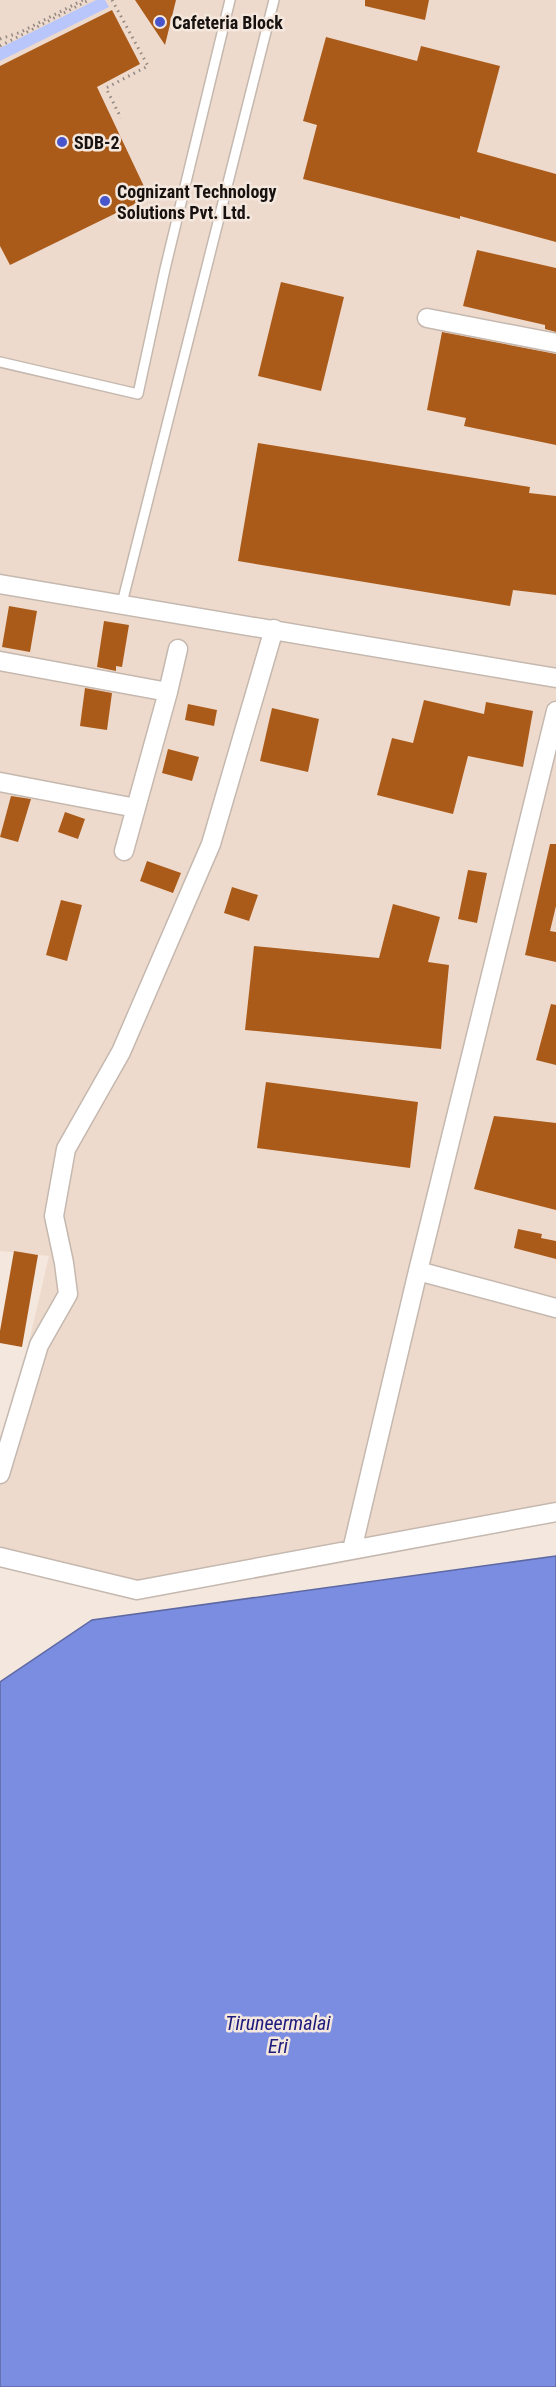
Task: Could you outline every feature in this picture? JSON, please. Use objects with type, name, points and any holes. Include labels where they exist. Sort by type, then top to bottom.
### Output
[{"type":"street","points":[[427,318],[556,343]]},
{"type":"street","points":[[0,584],[556,678]]},
{"type":"street","points":[[0,1474],[39,1345],[68,1294],[54,1216],[66,1149],[121,1052],[211,844],[274,629]]},
{"type":"street","points":[[124,851],[178,649]]},
{"type":"street","points":[[0,661],[168,692]]},
{"type":"street","points":[[352,1550],[556,711]]},
{"type":"street","points":[[0,782],[136,808]]},
{"type":"street","points":[[418,1271],[556,1308]]},
{"type":"street","points":[[0,1557],[137,1590],[556,1512]]},
{"type":"lane","points":[[0,362],[138,394],[165,270],[230,0]]},
{"type":"lane","points":[[122,603],[274,0]]},
{"type":"path","points":[[0,39],[21,32],[83,0]]},
{"type":"path","points":[[0,46],[89,0]]},
{"type":"path","points":[[112,0],[148,66],[106,88],[121,117]]},
{"type":"shaded area","points":[[0,0],[556,0],[556,1511],[127,1582],[0,1558],[0,1466],[49,1256],[0,1251]]},
{"type":"shaded area","points":[[96,0],[105,0],[109,7],[0,61],[0,48]]},
{"type":"water","name":"Tiruneermalai Eri","points":[[556,1556],[556,2387],[0,2387],[0,1682],[92,1620]]},
{"type":"building","name":"Cafeteria Block","points":[[135,0],[176,0],[165,45]]},
{"type":"building","points":[[365,0],[429,0],[425,20],[365,6]]},
{"type":"building","name":"SDB-2","points":[[112,10],[140,64],[97,87],[149,197],[10,265],[0,246],[0,66]]},
{"type":"building","points":[[326,37],[417,61],[421,46],[500,66],[477,152],[556,174],[556,242],[460,216],[460,219],[303,179],[317,125],[303,121]]},
{"type":"building","points":[[477,250],[556,268],[556,332],[545,329],[545,325],[463,306]]},
{"type":"building","points":[[281,282],[344,297],[321,391],[258,376]]},
{"type":"building","points":[[442,332],[556,354],[556,445],[464,426],[466,418],[427,410]]},
{"type":"building","points":[[258,443],[530,487],[529,493],[556,496],[556,595],[513,590],[510,606],[238,561]]},
{"type":"building","points":[[9,606],[37,611],[30,652],[2,647]]},
{"type":"building","points":[[104,621],[129,625],[122,667],[116,666],[116,671],[97,667]]},
{"type":"building","points":[[85,688],[112,693],[107,730],[80,726]]},
{"type":"building","points":[[424,700],[484,714],[486,702],[533,711],[523,767],[468,756],[453,814],[377,795],[392,738],[413,743]]},
{"type":"building","points":[[188,704],[217,710],[214,726],[185,720]]},
{"type":"building","points":[[272,708],[319,719],[308,772],[260,761]]},
{"type":"building","points":[[168,749],[199,757],[192,781],[162,773]]},
{"type":"building","points":[[11,796],[31,799],[18,842],[0,837]]},
{"type":"building","points":[[65,812],[85,819],[78,839],[58,832]]},
{"type":"building","points":[[550,844],[556,844],[556,906],[550,931],[556,932],[556,962],[525,955]]},
{"type":"building","points":[[147,861],[181,873],[173,893],[140,881]]},
{"type":"building","points":[[468,870],[487,873],[477,923],[458,919]]},
{"type":"building","points":[[232,887],[258,895],[249,921],[224,913]]},
{"type":"building","points":[[61,900],[82,905],[67,961],[46,955]]},
{"type":"building","points":[[393,904],[440,917],[428,962],[449,965],[441,1049],[245,1030],[254,946],[379,958]]},
{"type":"building","points":[[551,1004],[556,1005],[556,1065],[536,1060]]},
{"type":"building","points":[[266,1082],[418,1102],[410,1168],[257,1148]]},
{"type":"building","points":[[494,1116],[556,1123],[556,1210],[474,1189]]},
{"type":"building","points":[[518,1229],[542,1234],[541,1238],[556,1241],[556,1259],[514,1248]]},
{"type":"building","points":[[14,1251],[38,1255],[22,1347],[0,1343],[0,1331]]},
{"type":"place","name":"Cafeteria Block","points":[[160,22]]},
{"type":"place","name":"SDB-2","points":[[62,142]]},
{"type":"place","name":"Cognizant Technology Solutions Pvt. Ltd.","points":[[105,201]]}]
